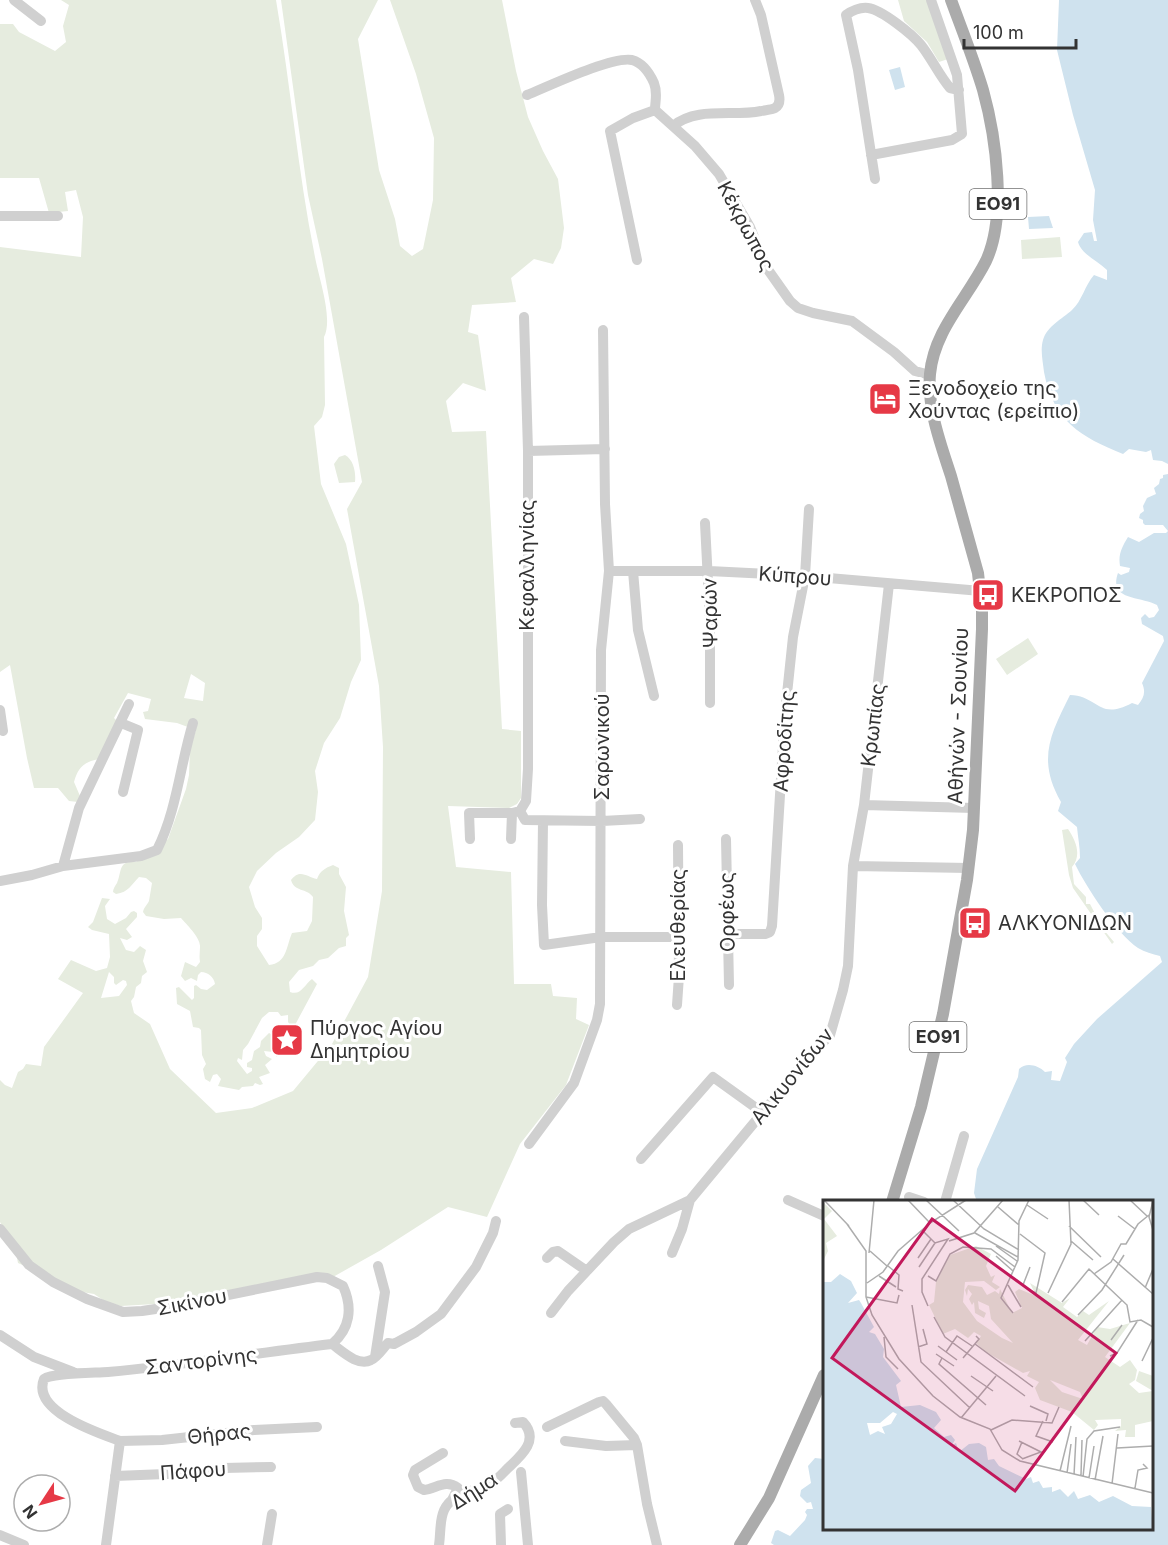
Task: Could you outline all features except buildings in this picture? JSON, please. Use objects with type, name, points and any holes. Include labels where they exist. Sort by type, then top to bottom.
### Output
[{"type":"main road","name":"Αθήνών - Σουνίου","points":[[893,1200],[921,1107],[943,1014],[969,868],[974,808],[981,649],[981,591],[933,409],[930,375],[932,358],[940,336],[989,252],[994,234],[998,200],[995,156],[984,95],[951,0]]},
{"type":"main road","points":[[740,1545],[769,1497],[823,1379]]},
{"type":"street","points":[[14,0],[41,21]]},
{"type":"street","points":[[673,126],[684,119],[696,116],[752,113],[778,105],[779,95],[760,15],[754,0]]},
{"type":"street","points":[[871,155],[952,140],[959,137],[963,129],[957,75],[931,0]]},
{"type":"street","points":[[875,180],[858,70],[846,15],[866,8],[905,30],[920,44],[950,88],[959,90]]},
{"type":"street","points":[[527,95],[582,72],[621,60],[633,60],[643,66],[654,83],[657,98],[655,110],[633,118],[610,131],[637,260]]},
{"type":"street","name":"Κέκρωπος","points":[[655,110],[708,159],[719,174],[750,227],[766,267],[790,301],[798,308],[813,313],[852,321],[915,370],[930,375]]},
{"type":"street","points":[[0,216],[58,216]]},
{"type":"street","name":"Κεφαλληνίας","points":[[511,839],[516,812],[526,801],[528,769],[528,451],[524,316]]},
{"type":"street","name":"Σαρωνικού","points":[[529,1144],[574,1083],[597,1020],[601,988],[601,650],[609,571],[605,504],[603,330]]},
{"type":"street","points":[[528,451],[605,449]]},
{"type":"street","name":"Αφροδίτης","points":[[728,934],[765,934],[770,932],[772,926],[785,713],[793,637],[805,576],[809,509]]},
{"type":"street","name":"Ψαρών","points":[[705,523],[709,571],[710,703]]},
{"type":"street","name":"Κύπρου","points":[[609,571],[709,571],[805,576],[981,591]]},
{"type":"street","points":[[633,571],[638,630],[654,696]]},
{"type":"street","name":"Κρωπίας","points":[[853,866],[864,805],[889,584]]},
{"type":"street","points":[[63,866],[80,808],[129,704]]},
{"type":"street","points":[[0,710],[3,731]]},
{"type":"street","points":[[121,723],[138,730],[123,792]]},
{"type":"street","points":[[0,880],[32,875],[63,866],[141,856],[157,850],[165,834],[178,789],[184,753],[193,723]]},
{"type":"street","points":[[864,805],[974,808]]},
{"type":"street","points":[[470,839],[470,813],[516,812],[525,820],[543,821],[640,819]]},
{"type":"street","points":[[543,821],[544,945],[601,937],[678,937]]},
{"type":"street","name":"Ορφέως","points":[[726,839],[729,985]]},
{"type":"street","name":"Ελευθερίας","points":[[677,1005],[679,976],[678,845]]},
{"type":"street","points":[[853,866],[969,868]]},
{"type":"street","name":"Αλκυονίδων","points":[[551,1313],[567,1291],[629,1229],[690,1200],[807,1059],[830,1035],[848,966],[853,866]]},
{"type":"street","points":[[641,1159],[713,1077],[763,1113]]},
{"type":"street","points":[[946,1200],[964,1136]]},
{"type":"street","points":[[909,1197],[918,1200]]},
{"type":"street","points":[[672,1253],[690,1200]]},
{"type":"street","points":[[788,1200],[823,1215]]},
{"type":"street","points":[[332,1344],[352,1358],[367,1362],[375,1358],[388,1343],[394,1344],[416,1332],[441,1314],[476,1267],[493,1233],[496,1221]]},
{"type":"street","name":"Σικίνου","points":[[0,1229],[29,1265],[53,1282],[87,1299],[123,1312],[169,1307],[317,1276],[327,1278],[343,1286],[349,1304],[346,1327],[342,1336],[332,1344]]},
{"type":"street","points":[[547,1258],[553,1252],[558,1251],[587,1271]]},
{"type":"street","points":[[375,1358],[385,1292],[378,1266]]},
{"type":"street","points":[[0,1335],[34,1357],[79,1374]]},
{"type":"street","name":"Σαντορίνης","points":[[120,1441],[90,1431],[49,1406],[42,1385],[45,1379],[50,1375],[206,1362],[332,1344]]},
{"type":"street","points":[[548,1426],[603,1401],[634,1437],[657,1545]]},
{"type":"street","name":"Δήμα","points":[[439,1545],[443,1513],[452,1500],[493,1482],[522,1456],[529,1446],[529,1431],[524,1422],[515,1423]]},
{"type":"street","name":"Θήρας","points":[[120,1441],[162,1440],[254,1430],[317,1427]]},
{"type":"street","points":[[105,1545],[120,1441]]},
{"type":"street","points":[[565,1441],[606,1446],[637,1445]]},
{"type":"street","points":[[443,1453],[415,1470],[413,1475],[418,1487],[424,1490],[446,1483],[453,1484],[458,1488],[452,1500]]},
{"type":"street","name":"Πάφου","points":[[115,1476],[271,1467]]},
{"type":"street","points":[[521,1472],[528,1545]]},
{"type":"street","points":[[501,1545],[500,1514],[508,1509]]},
{"type":"street","points":[[267,1545],[272,1514]]},
{"type":"street","points":[[0,1535],[24,1545]]},
{"type":"shaded area","points":[[61,0],[276,0],[304,197],[325,300],[327,321],[324,337],[325,405],[322,417],[314,426],[321,484],[346,544],[359,605],[361,660],[351,682],[340,718],[324,743],[315,771],[318,792],[315,820],[299,837],[276,853],[257,871],[249,887],[255,907],[262,918],[262,929],[257,936],[257,946],[269,965],[283,958],[292,933],[307,931],[312,921],[313,897],[293,884],[291,880],[297,874],[317,879],[328,867],[333,865],[339,868],[339,874],[346,887],[344,911],[349,935],[346,938],[346,946],[339,948],[328,958],[319,960],[313,966],[299,970],[289,982],[290,992],[294,993],[300,991],[312,979],[317,984],[295,1025],[291,1026],[288,1022],[288,1015],[281,1016],[278,1012],[269,1012],[262,1018],[243,1050],[242,1060],[238,1058],[237,1061],[247,1074],[252,1071],[252,1068],[247,1067],[247,1063],[252,1060],[254,1051],[260,1047],[261,1041],[269,1033],[278,1038],[282,1050],[278,1052],[277,1057],[273,1052],[264,1051],[266,1056],[272,1059],[265,1065],[270,1073],[259,1077],[263,1084],[255,1083],[253,1086],[242,1087],[239,1090],[218,1086],[221,1079],[217,1074],[213,1075],[210,1082],[205,1079],[203,1069],[206,1064],[202,1055],[201,1030],[193,1027],[190,1011],[177,1004],[176,988],[179,987],[192,1000],[194,986],[207,990],[215,984],[212,977],[204,972],[198,975],[197,981],[191,978],[185,981],[181,976],[185,962],[196,967],[200,962],[200,943],[196,935],[181,918],[164,919],[146,916],[143,912],[149,901],[152,883],[146,878],[139,877],[124,892],[116,894],[113,892],[123,865],[136,862],[168,839],[186,789],[190,749],[196,730],[177,723],[145,719],[143,712],[148,711],[151,699],[128,693],[114,718],[118,722],[99,759],[85,764],[77,773],[74,782],[80,796],[78,802],[69,801],[58,788],[34,788],[10,665],[0,672],[0,247],[81,257],[83,217],[76,190],[65,192],[68,211],[49,213],[39,178],[0,178],[0,24],[13,24],[19,32],[55,51],[66,42],[63,26],[69,5]],"holes":[[[191,674],[205,683],[203,701],[184,698]]]},
{"type":"shaded area","points":[[281,0],[378,0],[358,39],[379,170],[395,219],[400,246],[412,256],[423,249],[433,200],[434,138],[416,74],[390,0],[502,0],[528,117],[558,179],[564,228],[561,248],[553,264],[534,259],[511,278],[516,302],[472,305],[468,332],[478,335],[486,391],[463,383],[446,401],[452,432],[486,431],[502,729],[521,731],[521,798],[517,804],[509,808],[448,806],[456,867],[511,872],[514,984],[551,984],[553,996],[577,998],[576,1019],[589,1025],[566,1085],[520,1144],[487,1217],[448,1207],[381,1250],[333,1277],[172,1303],[121,1306],[106,1302],[94,1294],[82,1292],[18,1263],[16,1253],[0,1222],[0,1080],[12,1088],[18,1072],[26,1064],[41,1066],[44,1047],[83,993],[58,979],[71,960],[96,971],[107,968],[110,957],[109,934],[88,927],[93,922],[102,898],[110,899],[105,906],[107,919],[115,924],[131,912],[137,913],[137,917],[126,929],[132,937],[127,940],[120,938],[126,950],[134,952],[140,946],[146,950],[143,961],[147,972],[142,976],[141,983],[136,987],[131,1001],[134,1013],[150,1024],[170,1069],[216,1113],[252,1108],[293,1091],[332,1044],[368,977],[382,891],[383,747],[379,686],[347,509],[362,482],[322,259],[308,195]],"holes":[[[109,972],[114,977],[116,985],[123,980],[127,985],[119,996],[101,998]]]},
{"type":"shaded area","points":[[898,0],[928,0],[948,59],[939,62],[927,42],[904,21]]},
{"type":"shaded area","points":[[1060,237],[1062,257],[1022,259],[1021,240]]},
{"type":"shaded area","points":[[345,455],[354,467],[355,482],[339,483],[334,464],[339,457]]},
{"type":"shaded area","points":[[1028,638],[1038,654],[1007,675],[996,659]]},
{"type":"shaded area","points":[[1068,829],[1077,848],[1077,858],[1072,867],[1074,884],[1086,897],[1086,904],[1090,904],[1103,929],[1114,942],[1112,944],[1073,888],[1062,830]]},
{"type":"water","points":[[1059,0],[1168,0],[1168,464],[1153,460],[1151,450],[1146,452],[1129,449],[1123,454],[1082,434],[1071,425],[1054,403],[1044,372],[1042,348],[1045,335],[1075,306],[1094,275],[1107,280],[1107,270],[1086,254],[1078,242],[1084,233],[1092,232],[1094,241],[1097,241],[1093,220],[1095,190],[1057,50]]},
{"type":"water","points":[[900,67],[905,87],[895,90],[889,70]]},
{"type":"water","points":[[1049,216],[1053,228],[1029,229],[1028,217]]},
{"type":"water","points":[[1168,474],[1168,531],[1163,525],[1145,525],[1139,518],[1144,511],[1143,506],[1147,498],[1156,494],[1154,488],[1159,484],[1163,475]]},
{"type":"water","points":[[1168,531],[1168,1545],[774,1545],[771,1543],[775,1531],[778,1530],[790,1536],[805,1520],[807,1509],[813,1509],[811,1502],[807,1503],[800,1496],[801,1490],[811,1483],[808,1466],[815,1458],[823,1459],[823,1530],[1153,1530],[1153,1200],[976,1200],[974,1193],[977,1169],[1018,1077],[1019,1069],[1028,1065],[1036,1066],[1045,1072],[1052,1071],[1051,1080],[1060,1081],[1067,1062],[1065,1058],[1074,1044],[1097,1019],[1162,962],[1160,956],[1138,948],[1121,932],[1094,897],[1080,874],[1075,864],[1080,858],[1077,827],[1058,811],[1061,802],[1049,773],[1048,760],[1052,735],[1070,695],[1080,696],[1105,709],[1121,708],[1132,703],[1138,705],[1142,700],[1144,692],[1142,683],[1164,641],[1163,636],[1142,624],[1141,618],[1145,614],[1149,618],[1154,617],[1159,610],[1157,605],[1128,596],[1118,589],[1116,582],[1118,573],[1121,575],[1129,572],[1130,568],[1120,566],[1120,554],[1128,537],[1139,542],[1154,533]]},
{"type":"place","name":"Ξενοδοχείο της Χούντας (ερείπιο)","points":[[885,399]]},
{"type":"place","name":"ΚΕΚΡΟΠΟΣ","points":[[988,595]]},
{"type":"place","name":"ΑΛΚΥΟΝΙΔΩΝ","points":[[975,923]]},
{"type":"place","name":"Πύργος Αγίου Δημητρίου","points":[[287,1040]]}]
